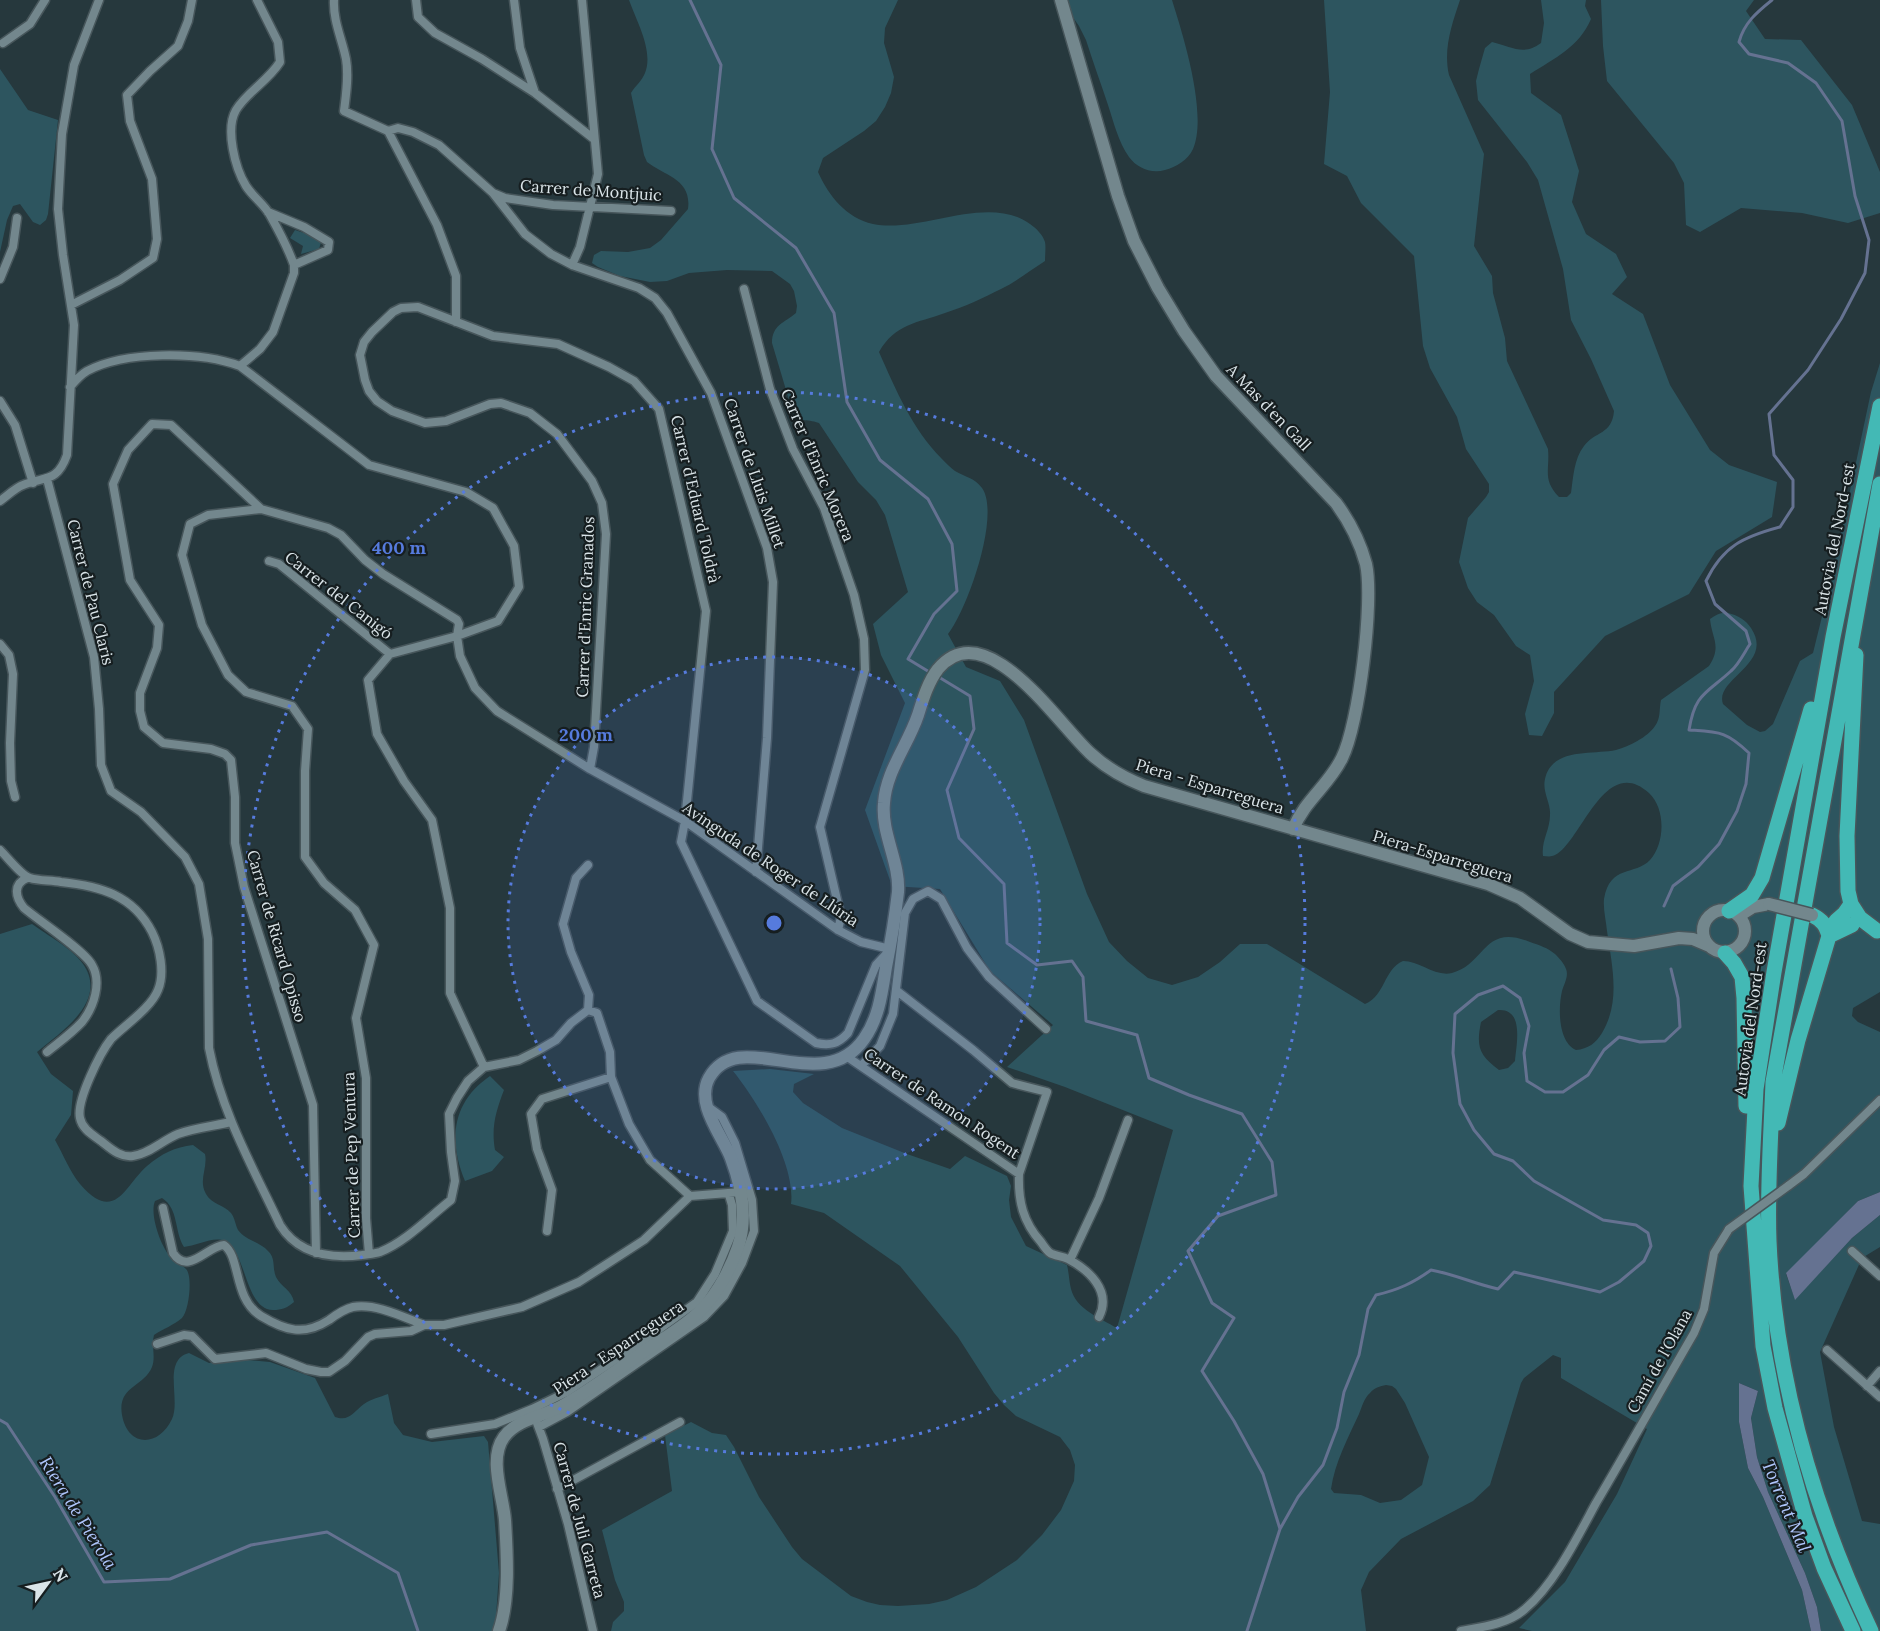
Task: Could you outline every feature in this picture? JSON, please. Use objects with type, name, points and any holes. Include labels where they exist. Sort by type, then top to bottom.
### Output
[{"type":"highway","name":"Autovia del Nord-est","points":[[1853,1631],[1824,1568],[1805,1516],[1775,1408],[1763,1346],[1751,1186],[1756,1089],[1774,972],[1833,637],[1880,406]]},
{"type":"highway","name":"Autovia del Nord-est","points":[[1871,1631],[1820,1511],[1810,1480],[1786,1381],[1769,1240],[1770,1146],[1776,1062],[1880,484]]},
{"type":"highway","points":[[1857,607],[1847,836],[1848,891],[1851,904],[1860,918],[1878,931]]},
{"type":"highway","points":[[1734,913],[1752,895],[1766,868],[1833,637]]},
{"type":"highway","points":[[1770,1146],[1829,936],[1822,921],[1823,918],[1851,904]]},
{"type":"highway","points":[[1829,936],[1852,925]]},
{"type":"highway","points":[[1725,953],[1742,977],[1746,1149],[1751,1186]]},
{"type":"main road","name":"A Mas d'en Gall","points":[[1061,0],[1118,196],[1134,241],[1158,288],[1184,331],[1216,376],[1336,503],[1349,521],[1366,566],[1369,587],[1354,723],[1342,758],[1324,785],[1304,807],[1293,829]]},
{"type":"main road","name":"Piera - Esparreguera","points":[[508,1432],[536,1423],[593,1386],[687,1322],[703,1308],[715,1292],[738,1248],[744,1213],[735,1194],[731,1158],[707,1106],[705,1092],[707,1081],[720,1066],[732,1059],[752,1057],[809,1065],[823,1064],[846,1056],[865,1039],[875,1018],[890,950],[899,884],[883,818],[886,787],[935,674],[943,665],[958,655],[968,653],[986,656],[1010,669],[1090,754],[1122,776],[1154,790],[1293,829]]},
{"type":"main road","name":"Piera-Esparreguera","points":[[1293,829],[1488,884],[1520,898],[1570,934],[1588,942],[1634,946],[1679,938],[1693,939],[1717,952],[1725,953]]},
{"type":"main road","name":"Piera-Esparreguera","points":[[1679,938],[1704,923],[1711,914],[1717,911],[1734,913],[1769,904],[1878,931]]},
{"type":"main road","points":[[1725,953],[1737,948],[1745,936],[1745,929],[1734,913]]},
{"type":"main road","points":[[1704,923],[1703,937],[1707,945]]},
{"type":"main road","points":[[499,1631],[504,1611],[506,1552],[505,1518],[497,1459],[500,1445],[508,1432]]},
{"type":"street","points":[[3,43],[30,24],[45,0]]},
{"type":"street","points":[[0,501],[22,485],[47,479],[60,471],[67,455],[74,325],[58,209],[62,134],[74,65],[99,0]]},
{"type":"street","points":[[70,305],[120,280],[153,258],[157,238],[152,179],[129,121],[127,95],[178,46],[188,21],[192,0]]},
{"type":"street","points":[[240,366],[260,349],[273,332],[294,273],[294,265],[268,212],[245,184],[234,152],[230,129],[231,121],[239,106],[268,78],[280,62],[278,42],[256,0]]},
{"type":"street","name":"Carrer de Montjuic","points":[[334,0],[333,15],[347,62],[344,111],[388,131],[398,128],[413,132],[439,145],[493,194],[505,198],[553,206],[671,211]]},
{"type":"street","points":[[416,0],[418,17],[435,33],[482,58],[535,93],[594,139]]},
{"type":"street","points":[[514,0],[520,48],[535,93]]},
{"type":"street","points":[[572,265],[580,247],[598,174],[582,0]]},
{"type":"street","points":[[388,131],[437,225],[456,276],[456,322]]},
{"type":"street","name":"Carrer de Lluis Millet","points":[[493,194],[525,234],[544,249],[572,265],[648,292],[662,304],[711,393],[767,548],[772,570],[774,593],[767,738],[756,872]]},
{"type":"street","points":[[268,212],[304,227],[330,244],[328,250],[294,265]]},
{"type":"street","points":[[0,279],[13,247],[17,218]]},
{"type":"street","name":"Carrer d'Enric Morera","points":[[744,289],[770,388],[793,449],[824,508],[854,595],[864,639],[865,670],[820,828],[842,917],[838,930]]},
{"type":"street","name":"Carrer d'Enric Granados","points":[[456,322],[418,307],[401,308],[393,312],[364,342],[360,355],[363,374],[369,391],[377,401],[392,411],[425,423],[446,421],[490,404],[501,403],[521,409],[540,419],[557,434],[592,481],[602,503],[606,534],[594,747],[590,769]]},
{"type":"street","name":"Carrer d'Eduard Toldrà","points":[[456,322],[493,336],[558,344],[634,381],[660,409],[706,611],[681,842],[757,1001],[816,1043],[827,1046],[841,1041],[848,1033],[876,965],[890,950]]},
{"type":"street","points":[[70,387],[87,371],[111,362],[137,357],[185,356],[230,363],[240,366],[369,465],[466,492],[493,508],[514,546],[519,587],[498,621],[467,633],[390,654],[368,680],[377,734],[404,781],[432,820],[450,908],[450,993],[484,1067]]},
{"type":"street","points":[[0,401],[15,424],[33,483]]},
{"type":"street","name":"Carrer de Ricard Opisso","points":[[261,509],[171,424],[152,424],[128,450],[113,484],[130,580],[159,625],[157,648],[140,693],[140,711],[144,727],[163,743],[211,749],[225,754],[231,760],[235,797],[235,843],[244,887],[313,1105],[316,1252]]},
{"type":"street","name":"Carrer de Pau Claris","points":[[47,479],[94,657],[101,765],[104,774],[111,791],[141,812],[185,857],[199,884],[208,939],[209,1048],[212,1065],[231,1122],[286,1234],[302,1247],[316,1252]]},
{"type":"street","name":"Carrer de Pep Ventura","points":[[369,1254],[366,1218],[366,1078],[356,1018],[374,945],[354,910],[324,883],[305,857],[305,771],[308,729],[292,706],[246,692],[228,675],[202,625],[182,555],[190,524],[208,515],[261,509],[328,528],[341,535],[365,560],[383,574],[457,620],[459,624],[457,636]]},
{"type":"street","name":"Carrer del Canigó","points":[[269,561],[279,564],[390,654]]},
{"type":"street","name":"Avinguda de Roger de Llúria","points":[[457,636],[460,656],[470,678],[489,704],[590,769],[685,821],[838,930],[861,942],[890,950]]},
{"type":"street","points":[[0,644],[9,656],[13,674],[10,743],[11,780],[15,796]]},
{"type":"street","points":[[0,850],[27,878]]},
{"type":"street","points":[[316,1252],[339,1257],[379,1252],[395,1243],[451,1200],[455,1180],[449,1114],[468,1081],[484,1067],[519,1060],[556,1040],[571,1023],[588,1010],[589,996],[571,952],[563,924],[576,878],[588,865]]},
{"type":"street","points":[[46,1052],[82,1022],[94,998],[95,974],[91,963],[82,953],[18,901],[17,886],[20,881],[27,878],[78,884],[116,894],[137,910],[146,921],[160,954],[159,989],[153,999],[111,1040],[101,1053],[87,1084],[80,1108],[80,1118],[86,1130],[118,1154],[135,1156],[179,1133],[231,1122]]},
{"type":"street","points":[[861,1066],[880,1046],[893,1014],[905,913],[913,899],[928,891],[941,899],[967,948],[988,977],[1046,1029]]},
{"type":"street","points":[[897,991],[1012,1083],[1047,1092],[1018,1174]]},
{"type":"street","points":[[588,1010],[597,1013],[602,1026],[610,1052],[612,1077],[629,1124],[650,1160],[690,1196]]},
{"type":"street","name":"Carrer de Ramon Rogent","points":[[846,1056],[1018,1174],[1022,1214],[1031,1231],[1049,1252],[1070,1260],[1095,1278],[1102,1293],[1103,1309],[1099,1317]]},
{"type":"street","points":[[547,1231],[552,1190],[537,1149],[531,1114],[542,1099],[612,1077]]},
{"type":"street","name":"Camí de l'Olana","points":[[1461,1631],[1481,1628],[1515,1616],[1545,1588],[1575,1541],[1694,1333],[1704,1309],[1714,1253],[1730,1229],[1809,1169],[1880,1100]]},
{"type":"street","points":[[536,1423],[567,1412],[704,1317],[724,1296],[742,1263],[754,1231],[752,1200],[735,1143],[722,1117],[707,1106]]},
{"type":"street","points":[[1070,1260],[1099,1197],[1128,1120]]},
{"type":"street","points":[[163,1208],[176,1258],[188,1262],[197,1259],[218,1245],[224,1245],[231,1255],[248,1302],[261,1315],[298,1331],[311,1329],[342,1311],[360,1306],[395,1314],[424,1325],[444,1325],[522,1308],[579,1282],[644,1240],[690,1196],[735,1194],[732,1205],[732,1231],[715,1274],[697,1302],[567,1392],[495,1424],[431,1434]]},
{"type":"street","points":[[1852,1251],[1880,1276]]},
{"type":"street","points":[[157,1344],[187,1334],[192,1336],[215,1359],[266,1353],[306,1369],[321,1372],[338,1367],[368,1337],[375,1334],[411,1331],[424,1325]]},
{"type":"street","points":[[1827,1350],[1880,1397]]},
{"type":"street","points":[[1867,1386],[1880,1371]]},
{"type":"street","points":[[557,1489],[680,1422]]},
{"type":"street","name":"Carrer de Juli Garreta","points":[[536,1423],[568,1524],[593,1631]]},
{"type":"street","points":[[495,1424],[508,1432]]},
{"type":"shaded area","points":[[629,0],[898,0],[885,28],[884,43],[894,77],[891,93],[876,121],[823,158],[818,172],[827,189],[847,211],[873,224],[891,226],[994,212],[1013,216],[1030,224],[1043,237],[1045,261],[1013,283],[987,296],[900,330],[885,343],[879,352],[913,422],[922,435],[952,468],[982,488],[987,501],[985,540],[979,562],[964,605],[948,634],[966,667],[1000,681],[1024,720],[1087,894],[1109,942],[1148,978],[1172,985],[1198,977],[1240,944],[1267,944],[1365,1004],[1377,995],[1392,970],[1403,961],[1440,973],[1452,973],[1472,962],[1494,941],[1515,938],[1546,948],[1561,961],[1567,972],[1560,1006],[1561,1024],[1566,1040],[1576,1050],[1594,1043],[1602,1033],[1612,1008],[1613,970],[1604,907],[1607,888],[1617,875],[1644,865],[1650,860],[1659,845],[1661,817],[1655,800],[1649,793],[1633,783],[1618,784],[1605,793],[1593,806],[1562,850],[1552,856],[1543,856],[1543,845],[1550,815],[1544,784],[1549,769],[1564,757],[1616,750],[1648,734],[1658,720],[1661,700],[1709,666],[1716,648],[1710,619],[1721,613],[1731,614],[1744,620],[1751,628],[1756,641],[1755,652],[1750,661],[1727,687],[1723,695],[1723,704],[1747,725],[1760,732],[1773,724],[1800,661],[1813,653],[1871,392],[1880,363],[1880,992],[1853,1008],[1852,1016],[1858,1022],[1880,1032],[1880,1192],[1858,1201],[1786,1274],[1795,1299],[1852,1238],[1880,1215],[1880,1247],[1862,1258],[1820,1352],[1834,1427],[1862,1521],[1880,1524],[1880,1631],[1821,1631],[1817,1607],[1805,1573],[1768,1492],[1757,1457],[1751,1418],[1758,1391],[1739,1383],[1739,1422],[1748,1468],[1763,1497],[1802,1590],[1811,1631],[1532,1631],[1519,1628],[1565,1582],[1617,1494],[1647,1429],[1561,1378],[1561,1358],[1553,1355],[1521,1383],[1490,1485],[1473,1501],[1401,1539],[1369,1572],[1361,1590],[1366,1631],[611,1631],[613,1622],[624,1611],[624,1602],[615,1580],[602,1530],[672,1491],[665,1435],[691,1422],[712,1433],[726,1435],[759,1497],[802,1559],[851,1596],[880,1605],[929,1604],[947,1600],[976,1587],[1017,1560],[1042,1535],[1061,1510],[1074,1481],[1075,1465],[1070,1450],[1060,1437],[1016,1416],[1004,1405],[958,1337],[900,1266],[824,1213],[791,1204],[788,1171],[773,1134],[764,1116],[733,1071],[770,1069],[814,1074],[794,1084],[793,1092],[803,1103],[842,1128],[950,1169],[965,1156],[1007,1176],[1011,1186],[1009,1200],[1011,1217],[1026,1246],[1067,1265],[1071,1289],[1078,1302],[1117,1328],[1173,1130],[1065,1087],[1007,1067],[1053,1025],[990,971],[940,889],[892,886],[865,810],[905,703],[881,655],[873,624],[908,592],[885,515],[876,500],[858,482],[819,423],[801,419],[792,410],[772,343],[776,328],[796,313],[794,291],[790,284],[772,271],[727,270],[689,273],[667,281],[650,282],[620,276],[592,263],[594,255],[601,251],[628,252],[650,248],[661,240],[688,209],[686,191],[682,185],[647,162],[644,155],[631,93],[645,73],[647,55],[643,36]],"holes":[[[1498,1010],[1507,1011],[1512,1015],[1517,1029],[1515,1061],[1508,1068],[1499,1070],[1483,1055],[1479,1044],[1481,1022]],[[1386,1385],[1396,1389],[1405,1403],[1429,1457],[1422,1485],[1401,1500],[1380,1503],[1361,1495],[1334,1493],[1331,1489],[1342,1450],[1365,1400],[1373,1390]]]},
{"type":"shaded area","points":[[1061,0],[1172,0],[1192,74],[1198,116],[1193,149],[1181,162],[1169,169],[1150,171],[1140,167],[1129,157],[1117,132],[1086,40]]},
{"type":"shaded area","points":[[1324,0],[1460,0],[1449,37],[1447,65],[1449,75],[1484,154],[1474,246],[1492,276],[1493,293],[1505,338],[1507,361],[1548,449],[1550,485],[1559,497],[1567,497],[1571,493],[1578,456],[1588,441],[1607,429],[1613,419],[1614,411],[1571,320],[1563,269],[1538,180],[1527,162],[1478,100],[1476,81],[1485,48],[1492,42],[1523,50],[1541,43],[1544,23],[1541,0],[1586,0],[1585,6],[1591,19],[1580,37],[1557,57],[1530,74],[1531,93],[1561,115],[1579,171],[1572,202],[1586,234],[1616,254],[1627,277],[1612,294],[1643,314],[1670,385],[1710,450],[1729,465],[1777,482],[1772,517],[1716,551],[1689,594],[1605,636],[1554,692],[1554,713],[1542,736],[1529,735],[1525,714],[1534,681],[1530,655],[1516,646],[1494,615],[1477,602],[1468,588],[1459,562],[1468,518],[1486,497],[1489,484],[1466,449],[1457,417],[1430,368],[1423,346],[1414,256],[1361,203],[1347,176],[1324,164],[1330,92]]},
{"type":"shaded area","points":[[1601,0],[1754,0],[1746,11],[1765,39],[1801,40],[1852,105],[1880,172],[1880,213],[1848,223],[1802,213],[1741,208],[1700,232],[1686,225],[1684,183],[1674,163],[1607,81]]},
{"type":"shaded area","points":[[0,69],[28,110],[58,120],[46,220],[40,225],[33,222],[20,204],[13,206],[7,220],[0,252]]},
{"type":"shaded area","points":[[295,230],[322,239],[319,249],[301,254],[303,246],[290,238]]},
{"type":"shaded area","points":[[32,924],[79,958],[89,978],[90,991],[79,1014],[37,1052],[51,1074],[73,1091],[71,1115],[55,1140],[76,1179],[92,1196],[102,1201],[111,1201],[118,1198],[147,1166],[158,1158],[174,1149],[193,1145],[205,1154],[203,1184],[206,1194],[231,1213],[241,1233],[265,1248],[270,1254],[276,1277],[291,1294],[294,1302],[279,1310],[264,1307],[256,1300],[232,1247],[224,1241],[215,1240],[184,1247],[171,1208],[162,1198],[155,1201],[155,1224],[169,1256],[188,1273],[189,1294],[187,1308],[182,1318],[154,1335],[153,1363],[148,1374],[123,1398],[122,1415],[125,1426],[137,1438],[144,1440],[160,1435],[172,1419],[174,1411],[176,1364],[181,1357],[189,1353],[209,1363],[237,1359],[270,1362],[315,1378],[335,1417],[348,1417],[367,1402],[388,1394],[394,1423],[403,1435],[432,1442],[484,1436],[488,1442],[499,1573],[495,1631],[0,1631],[0,934]]},
{"type":"shaded area","points":[[490,1076],[504,1090],[497,1112],[494,1134],[495,1150],[504,1157],[492,1171],[465,1181],[456,1151],[457,1123],[468,1098],[477,1086]]},
{"type":"shaded area","points":[[1880,1192],[1880,1215],[1852,1238],[1795,1300],[1786,1273],[1858,1201]]},
{"type":"shaded area","points":[[1739,1383],[1758,1391],[1751,1418],[1757,1457],[1768,1492],[1805,1573],[1817,1607],[1821,1631],[1811,1631],[1802,1590],[1763,1497],[1748,1468],[1739,1422]]},
{"type":"waterway","points":[[690,0],[721,65],[712,149],[734,198],[796,248],[834,313],[847,402],[880,460],[928,499],[952,544],[957,591],[934,614],[908,659],[931,673]]},
{"type":"waterway","points":[[1664,906],[1673,886],[1698,867],[1719,844],[1737,811],[1746,784],[1749,753],[1734,740],[1722,734],[1689,730],[1698,701],[1734,668],[1750,644],[1746,631],[1715,604],[1706,581],[1727,551],[1745,539],[1780,527],[1793,507],[1793,480],[1774,455],[1769,414],[1808,370],[1841,319],[1865,273],[1869,240],[1855,196],[1842,121],[1816,83],[1788,63],[1749,54],[1739,42],[1748,24],[1772,0]]},
{"type":"waterway","points":[[937,676],[970,696],[974,729],[947,790],[959,838],[1004,884],[1007,943],[1037,965],[1072,961],[1083,977],[1086,1021],[1137,1035],[1149,1078],[1242,1114],[1272,1162],[1276,1195],[1218,1216],[1188,1251],[1212,1303],[1234,1318],[1202,1371],[1234,1421],[1263,1474],[1280,1529]]},
{"type":"waterway","points":[[1247,1631],[1280,1529],[1298,1497],[1323,1465],[1337,1428],[1344,1392],[1359,1355],[1368,1309],[1376,1295],[1405,1286],[1431,1270],[1498,1289],[1514,1272],[1600,1292],[1619,1282],[1644,1261],[1651,1246],[1648,1233],[1636,1225],[1603,1220],[1534,1181],[1513,1161],[1494,1154],[1474,1130],[1460,1104],[1453,1053],[1455,1014],[1478,995],[1503,986],[1520,998],[1529,1026],[1524,1053],[1527,1081],[1545,1092],[1563,1092],[1588,1075],[1604,1050],[1619,1037],[1640,1042],[1665,1041],[1680,1027],[1678,998],[1671,969]]},
{"type":"waterway","name":"Riera de Pierola","points":[[0,1420],[7,1424],[55,1497],[104,1582],[170,1579],[251,1545],[327,1532],[398,1573],[418,1631]]},
{"type":"water label","name":"Torrent Mal","points":[[1786,1506]]}]
